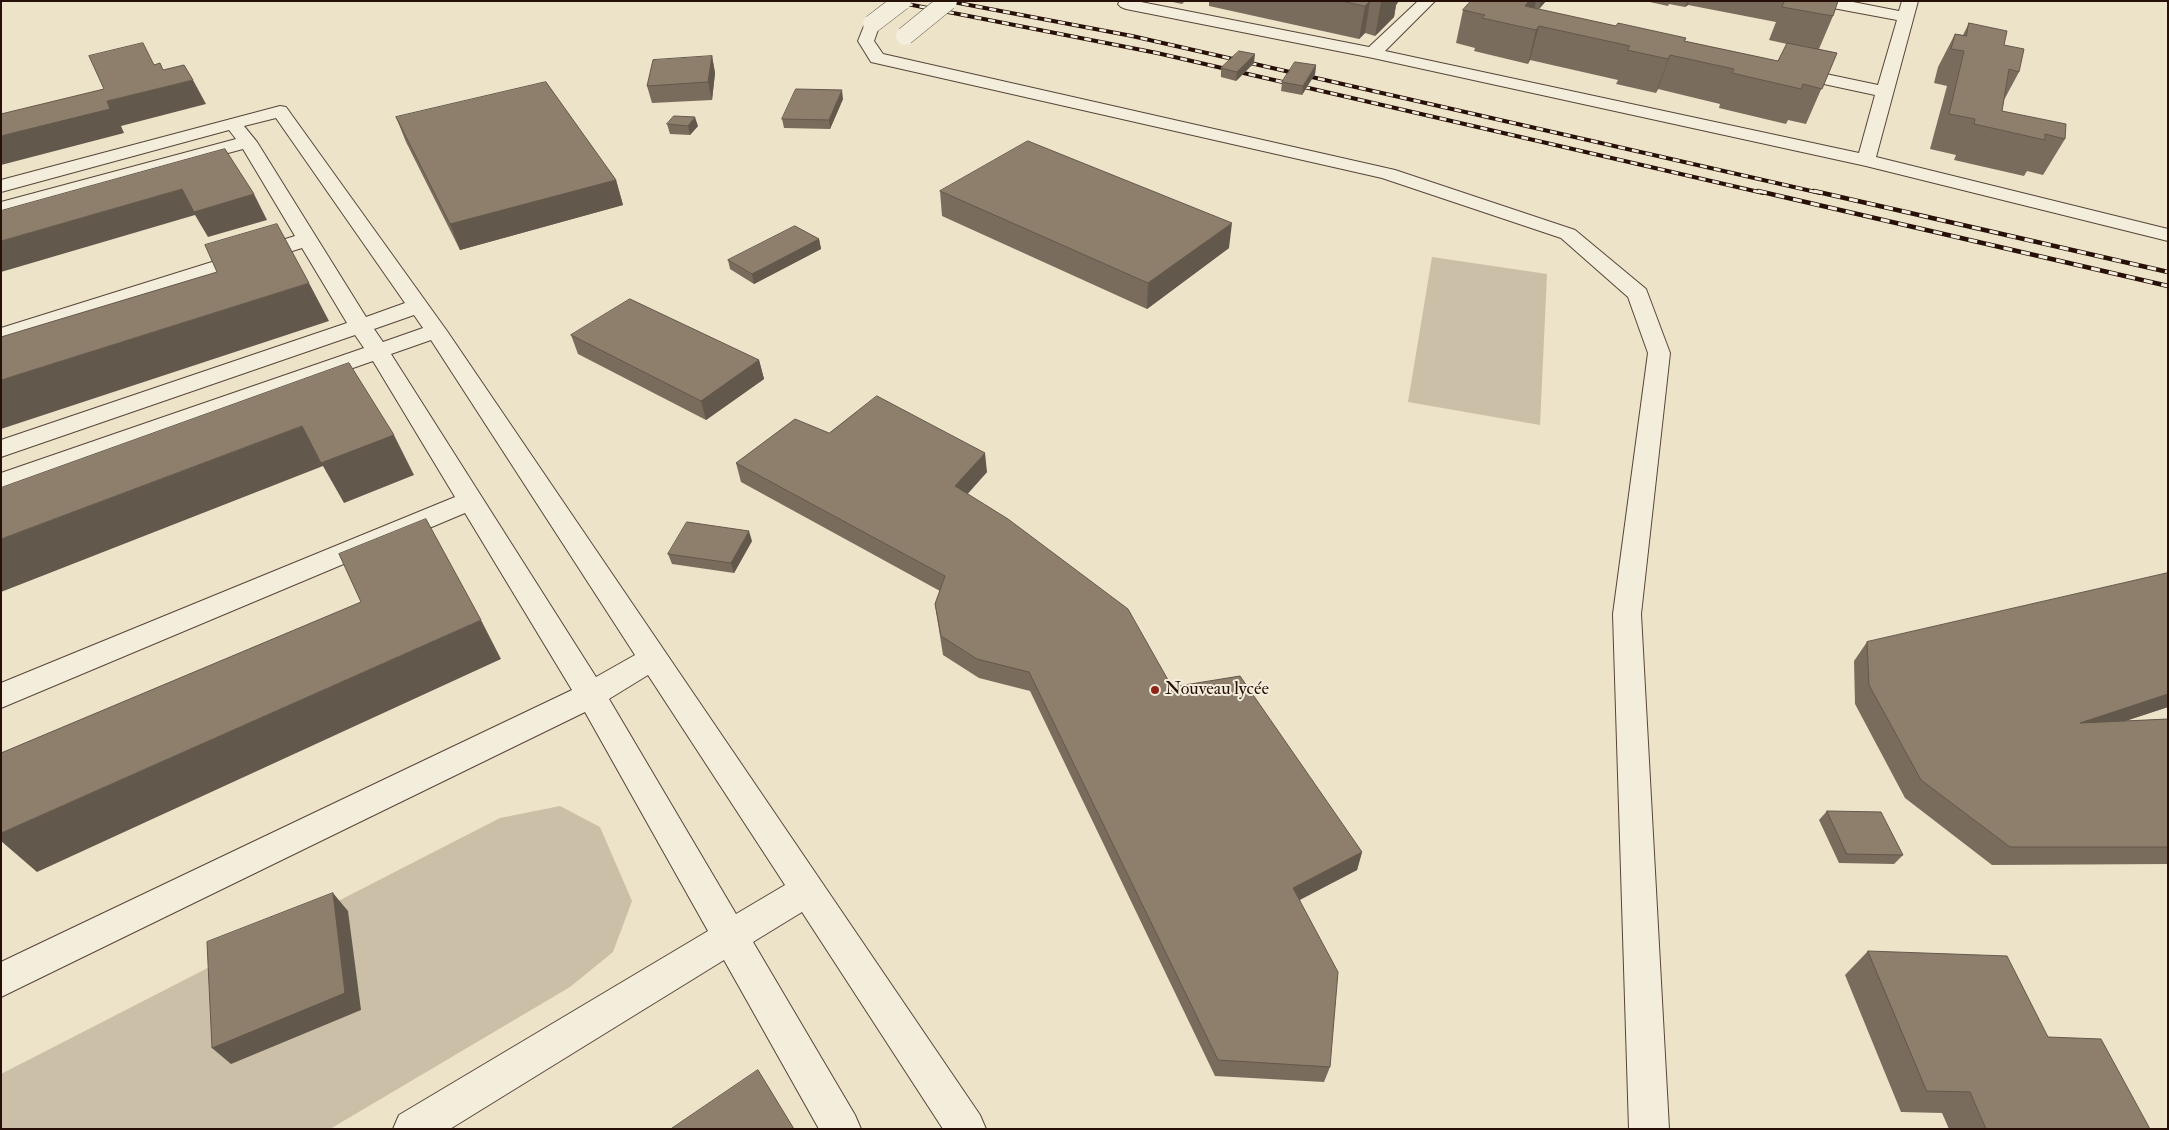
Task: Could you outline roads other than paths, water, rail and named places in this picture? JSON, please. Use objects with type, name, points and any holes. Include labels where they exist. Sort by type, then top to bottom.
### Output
[{"type":"street","points":[[902,1],[872,24],[866,41],[877,58],[1388,174],[1568,234],[1638,294],[1660,353],[1627,614],[1650,1129]]},
{"type":"street","points":[[913,66],[905,36],[948,1]]},
{"type":"street","points":[[1109,1],[1127,2],[1374,53],[1866,160],[2168,235]]},
{"type":"street","points":[[1374,53],[1427,1]]},
{"type":"street","points":[[1822,1],[1908,9],[1866,160]]},
{"type":"street","points":[[1770,68],[1884,92]]},
{"type":"street","points":[[1,208],[241,133],[280,111],[436,331],[966,1129]]},
{"type":"street","points":[[1,186],[241,133]]},
{"type":"street","points":[[241,133],[591,695],[840,1129]]},
{"type":"street","points":[[1,335],[308,239]]},
{"type":"street","points":[[1,449],[419,306]]},
{"type":"street","points":[[1,482],[436,331]]},
{"type":"street","points":[[1,696],[471,500]]},
{"type":"street","points":[[1,980],[591,695],[653,658]]},
{"type":"street","points":[[413,1129],[807,890]]},
{"type":"railway","points":[[892,1],[1157,53],[1763,193]]},
{"type":"railway","points":[[948,1],[1132,36],[1820,193]]},
{"type":"railway","points":[[1758,191],[2168,286]]},
{"type":"railway","points":[[1814,191],[2168,272]]},
{"type":"place","name":"Nouveau lycée","points":[[1155,690]]}]
